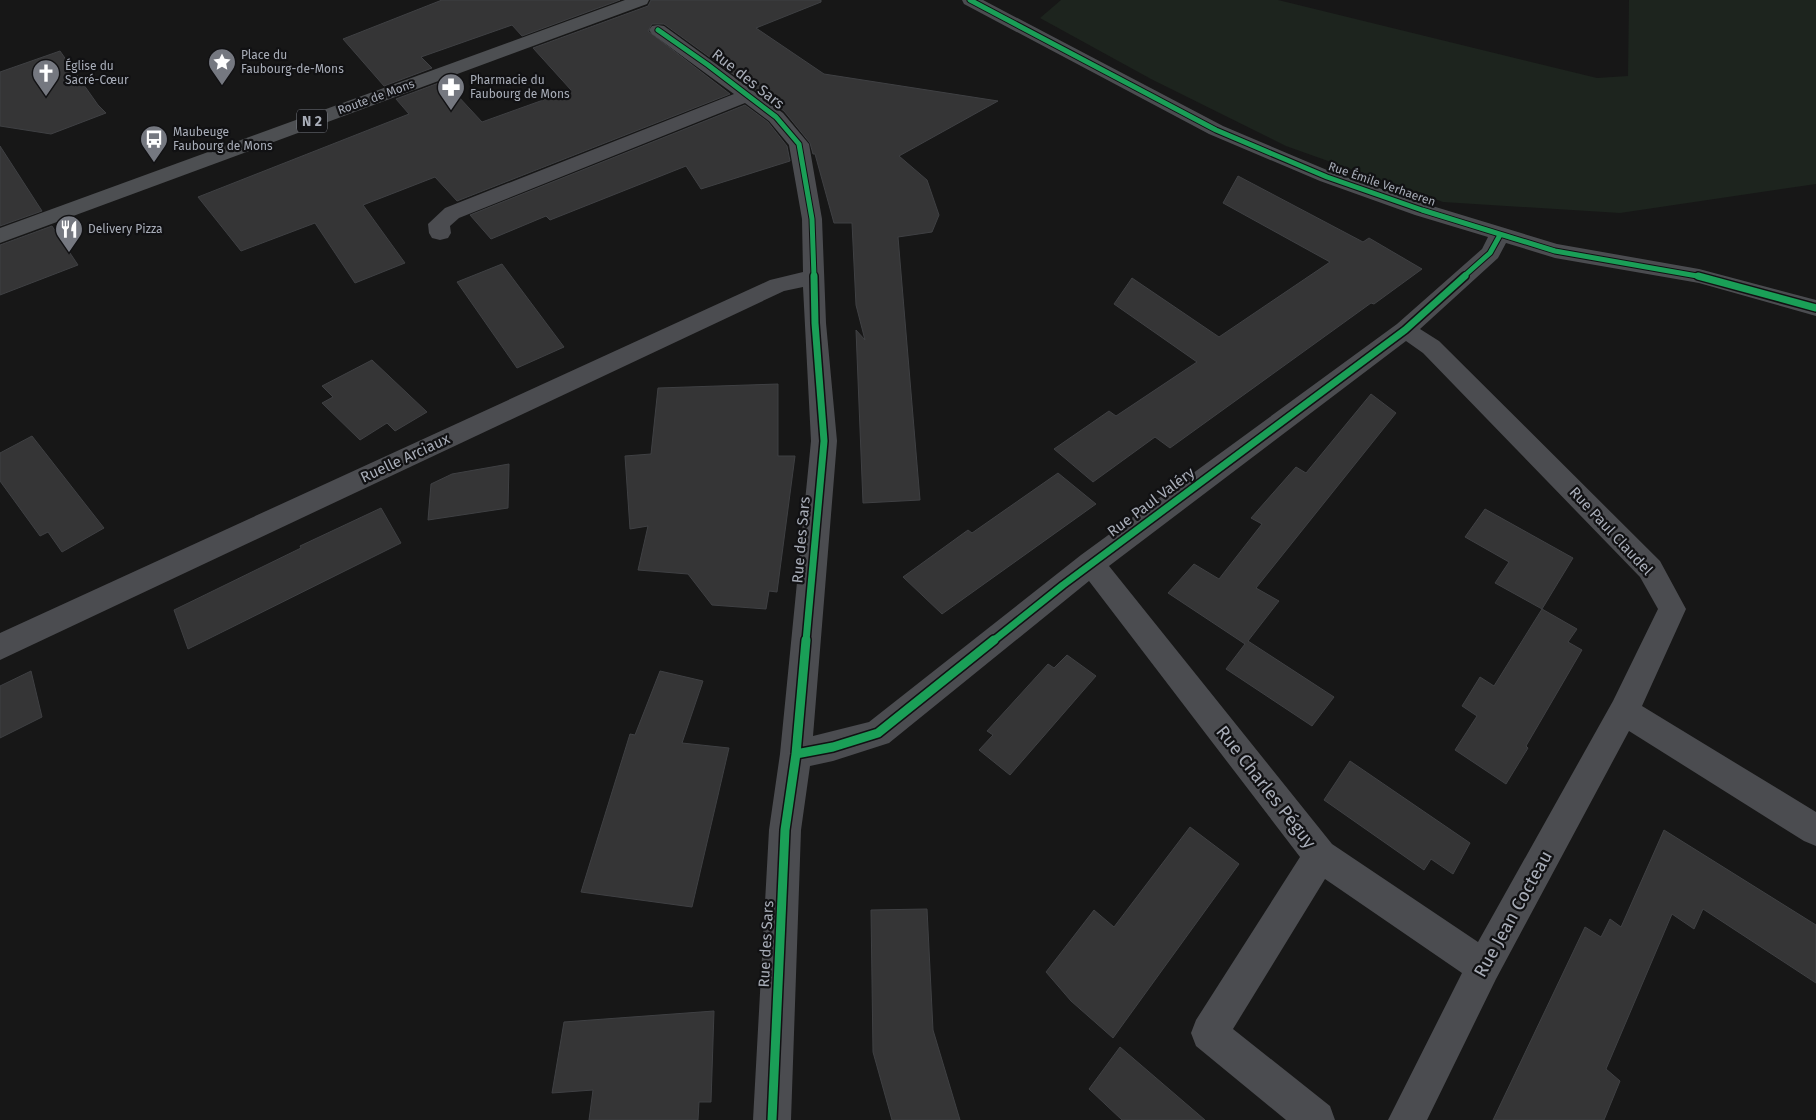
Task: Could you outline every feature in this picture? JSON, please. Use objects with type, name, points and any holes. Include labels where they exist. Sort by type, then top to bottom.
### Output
[{"type":"main road","name":"Route de Mons","points":[[0,236],[640,0]]},
{"type":"street","name":"Rue Émile Verhaeren","points":[[970,0],[1216,130],[1327,177],[1500,235],[1555,251],[1698,276],[1816,308]]},
{"type":"street","name":"Rue des Sars","points":[[658,30],[776,117],[799,144],[812,219],[824,441],[796,754],[785,830],[772,1120]]},
{"type":"street","points":[[440,233],[439,224],[452,213],[748,95]]},
{"type":"street","name":"Rue Paul Valéry","points":[[796,754],[832,747],[878,733],[1091,563],[1405,330],[1490,253],[1500,235]]},
{"type":"street","name":"Ruelle Arciaux","points":[[0,647],[778,285],[814,277]]},
{"type":"street","name":"Rue Paul Claudel","points":[[1405,330],[1430,347],[1650,569],[1672,609],[1624,711]]},
{"type":"street","name":"Rue Charles Péguy","points":[[1091,563],[1320,856],[1209,1032],[1316,1120]]},
{"type":"street","points":[[1624,711],[1816,830]]},
{"type":"street","name":"Rue Jean Cocteau","points":[[1407,1120],[1484,967],[1624,711]]},
{"type":"street","points":[[1320,856],[1484,967]]},
{"type":"shaded area","points":[[1061,0],[1278,0],[1597,78],[1628,76],[1629,0],[1816,0],[1816,184],[1620,213],[1443,202],[1286,146],[1151,79],[1040,18]]},
{"type":"building","points":[[442,0],[620,0],[522,36],[512,25],[421,57],[432,68],[384,86],[343,39]]},
{"type":"building","points":[[651,0],[821,0],[821,2],[756,28],[824,74],[998,101],[899,156],[927,180],[939,215],[932,232],[898,237],[920,500],[863,503],[856,330],[865,340],[856,305],[852,223],[834,223],[815,154],[813,154],[810,143],[784,111],[664,24],[652,24],[648,31],[730,94],[457,201],[435,177],[363,205],[405,263],[355,283],[315,223],[241,251],[198,197],[409,114],[396,99],[444,81],[482,122],[571,90],[533,48],[648,6]]},
{"type":"building","name":"Église du Sacré-Cœur","points":[[60,51],[98,105],[106,113],[51,134],[0,126],[0,72]]},
{"type":"building","points":[[745,105],[768,122],[787,146],[790,161],[701,189],[686,166],[550,220],[546,216],[491,239],[470,215]]},
{"type":"building","points":[[0,146],[42,211],[0,226]]},
{"type":"building","points":[[1238,176],[1363,242],[1369,238],[1422,269],[1374,304],[1371,303],[1170,448],[1155,437],[1093,482],[1054,449],[1109,411],[1116,416],[1197,362],[1114,304],[1132,278],[1219,337],[1330,262],[1223,203]]},
{"type":"building","points":[[52,226],[78,265],[0,295],[0,245]]},
{"type":"building","points":[[502,264],[564,347],[517,368],[457,282]]},
{"type":"building","points":[[372,360],[427,412],[395,431],[387,423],[360,440],[322,403],[333,397],[322,386]]},
{"type":"building","points":[[778,384],[778,456],[795,456],[777,592],[769,591],[766,609],[712,605],[688,574],[638,570],[648,526],[630,529],[625,456],[651,454],[658,388]]},
{"type":"building","points":[[1371,394],[1396,413],[1256,588],[1279,601],[1248,641],[1334,697],[1312,726],[1226,669],[1245,644],[1168,593],[1194,564],[1219,579],[1262,524],[1251,518],[1296,467],[1306,473]]},
{"type":"building","points":[[32,436],[104,528],[62,552],[48,532],[40,536],[0,481],[0,453]]},
{"type":"building","points":[[509,464],[508,508],[428,520],[431,484],[452,474]]},
{"type":"building","points":[[1058,473],[1096,504],[942,614],[903,577],[968,530],[972,533]]},
{"type":"building","points":[[381,508],[401,543],[188,649],[174,610],[301,548],[300,546]]},
{"type":"building","points":[[1485,509],[1573,558],[1542,609],[1495,583],[1509,562],[1465,537]]},
{"type":"building","points":[[1542,609],[1577,629],[1568,642],[1582,650],[1506,784],[1455,750],[1477,716],[1462,706],[1480,677],[1494,686]]},
{"type":"building","points":[[1067,655],[1096,676],[1010,775],[979,750],[993,735],[987,731],[1048,664],[1054,668]]},
{"type":"building","points":[[31,671],[42,717],[0,738],[0,686]]},
{"type":"building","points":[[660,671],[703,681],[682,743],[729,748],[692,907],[581,892],[630,734],[635,735]]},
{"type":"building","points":[[1350,761],[1470,843],[1453,874],[1431,859],[1424,870],[1324,800]]},
{"type":"building","points":[[1190,827],[1239,864],[1113,1038],[1071,1001],[1046,972],[1094,910],[1114,927]]},
{"type":"building","points":[[1664,830],[1816,925],[1816,983],[1703,909],[1694,929],[1672,914],[1606,1069],[1620,1081],[1604,1120],[1493,1120],[1585,927],[1601,937],[1610,919],[1621,927]]},
{"type":"building","points":[[927,909],[933,1030],[960,1120],[892,1120],[873,1052],[871,910]]},
{"type":"building","points":[[714,1011],[711,1102],[699,1102],[698,1120],[589,1120],[593,1090],[552,1093],[564,1022]]},
{"type":"building","points":[[1120,1047],[1205,1120],[1122,1120],[1089,1089]]},
{"type":"cycle path","points":[[970,0],[1216,130],[1327,177],[1422,210],[1555,251],[1699,276],[1816,308]]},
{"type":"cycle path","points":[[658,30],[708,65],[776,117],[799,144],[812,219],[815,323],[824,441],[796,754],[785,830],[772,1120]]},
{"type":"cycle path","points":[[796,754],[833,747],[878,733],[1063,585],[1405,330],[1490,253],[1500,235]]},
{"type":"place","name":"Place du Faubourg-de-Mons","points":[[222,86]]},
{"type":"place","name":"Église du Sacré-Cœur","points":[[46,97]]},
{"type":"place","name":"Pharmacie du Faubourg de Mons","points":[[451,111]]},
{"type":"place","name":"Maubeuge Faubourg de Mons","points":[[154,163]]},
{"type":"place","name":"Delivery Pizza","points":[[69,253]]}]
